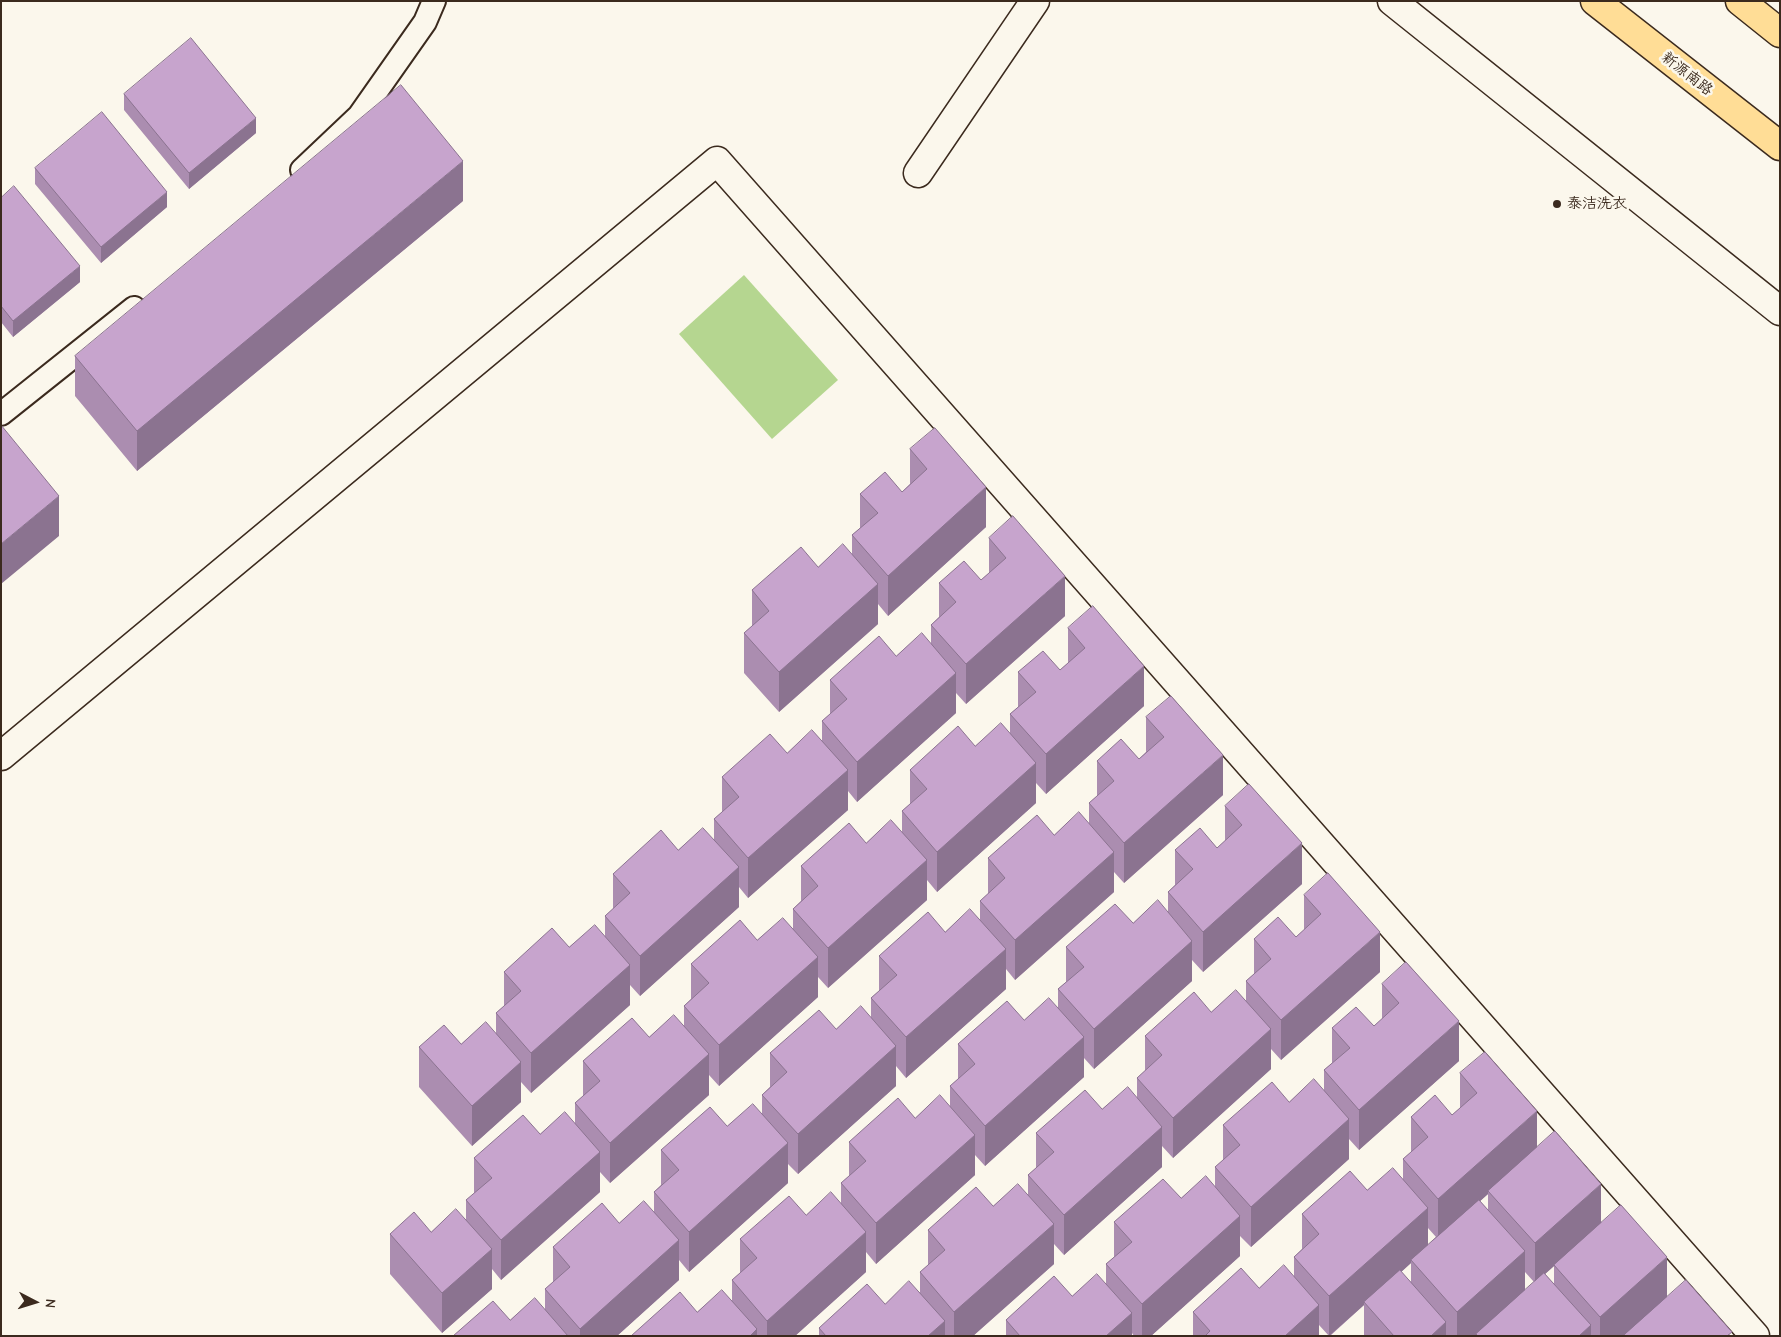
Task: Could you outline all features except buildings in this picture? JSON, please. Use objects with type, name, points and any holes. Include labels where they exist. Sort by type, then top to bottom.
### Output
[{"type":"main road","name":"新源南路","points":[[1595,1],[1780,146]]},
{"type":"main road","points":[[1740,1],[1780,33]]},
{"type":"street","points":[[918,173],[1035,1]]},
{"type":"street","points":[[1392,1],[1780,311]]},
{"type":"street","points":[[1,756],[717,161],[1755,1336]]},
{"type":"lane","points":[[289,182],[359,116],[425,22],[434,1]]},
{"type":"lane","points":[[1,414],[154,292]]},
{"type":"green space","points":[[744,275],[838,380],[772,439],[679,334]]},
{"type":"place","name":"泰洁洗衣","points":[[1557,204]]}]
